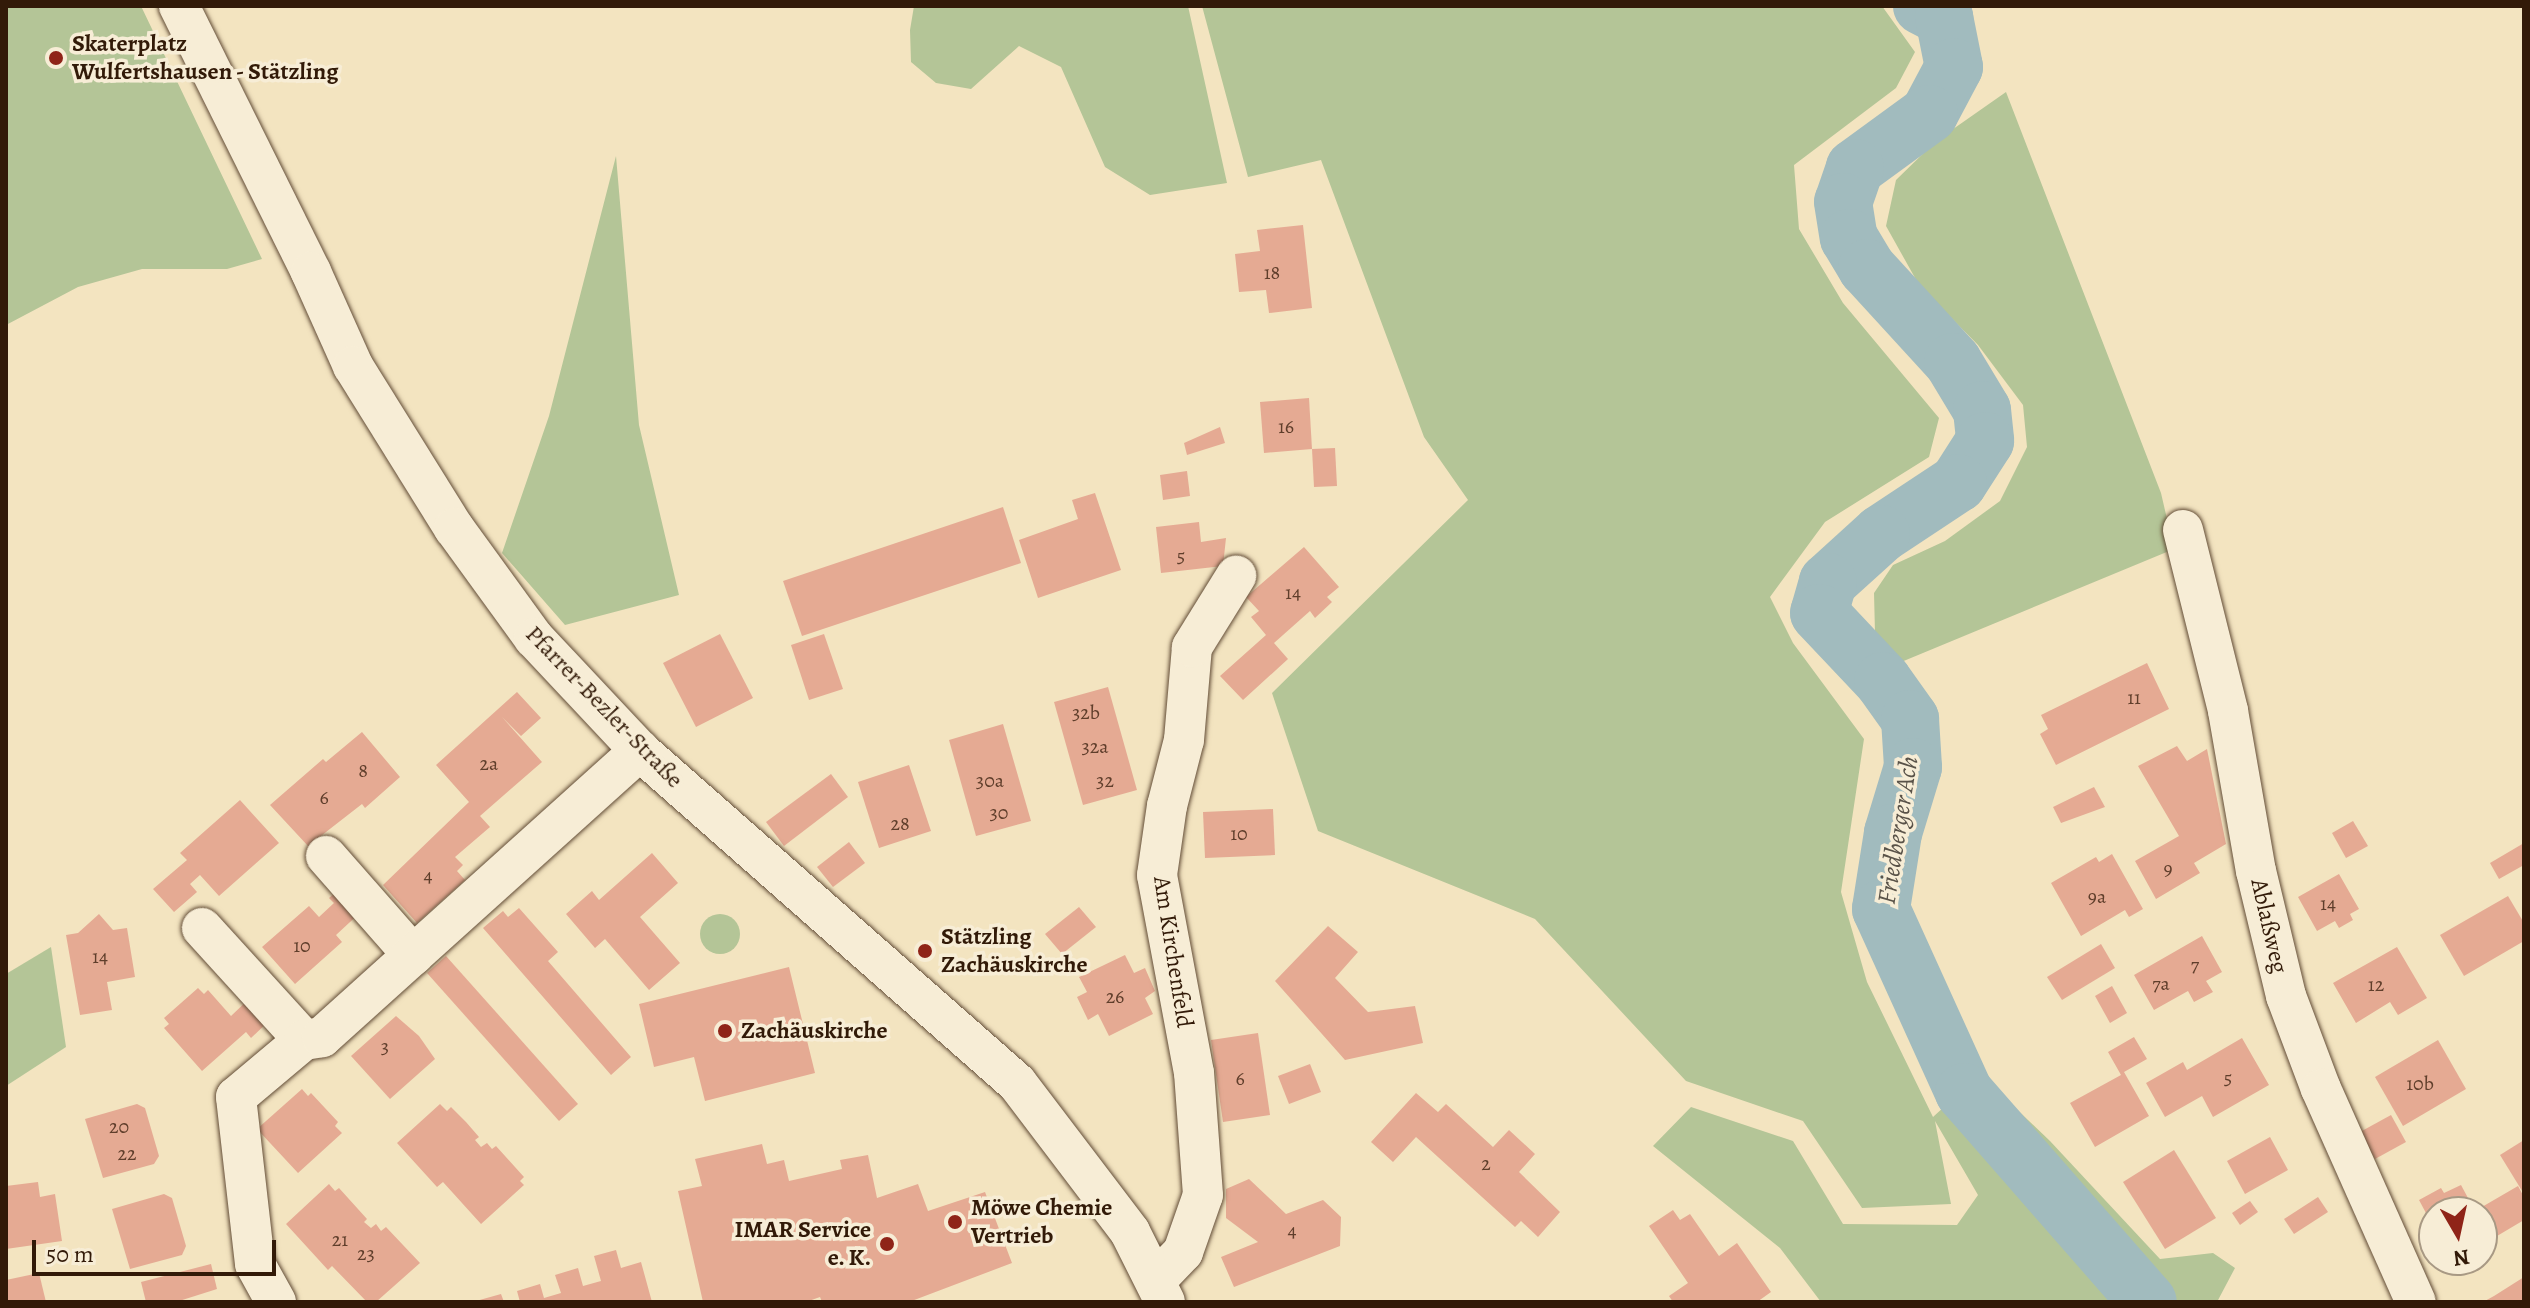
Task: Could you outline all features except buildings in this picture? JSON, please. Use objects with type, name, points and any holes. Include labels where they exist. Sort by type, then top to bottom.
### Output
[{"type":"street","name":"Pfarrer-Bezler-Straße","points":[[179,6],[311,272],[353,366],[454,528],[534,638],[640,751],[1017,1083],[1130,1232],[1161,1291]]},
{"type":"street","name":"Ablaßweg","points":[[2183,530],[2228,711],[2256,871],[2286,996],[2321,1089],[2416,1302]]},
{"type":"street","name":"Am Kirchenfeld","points":[[1161,1291],[1183,1252],[1203,1195],[1194,1073],[1157,875],[1167,806],[1184,740],[1192,647],[1236,576]]},
{"type":"street","points":[[276,1302],[255,1264],[236,1097],[304,1040],[322,1037],[640,751]]},
{"type":"street","points":[[326,856],[413,955]]},
{"type":"street","points":[[202,928],[304,1040]]},
{"type":"green space","points":[[6,6],[141,6],[262,259],[227,269],[142,269],[78,287],[6,325]]},
{"type":"green space","points":[[914,6],[1188,6],[1227,183],[1150,195],[1105,167],[1061,67],[1019,46],[971,89],[936,83],[911,62],[910,30]]},
{"type":"green space","points":[[1202,6],[1882,6],[1915,52],[1896,88],[1794,165],[1799,229],[1843,303],[1939,418],[1929,457],[1825,522],[1770,597],[1793,643],[1864,739],[1841,892],[1867,982],[1933,1117],[1980,1074],[2050,1141],[2160,1259],[2213,1253],[2235,1268],[2217,1302],[1821,1302],[1780,1248],[1653,1146],[1691,1107],[1793,1141],[1843,1224],[1957,1225],[1978,1195],[1935,1121],[1951,1204],[1862,1208],[1803,1121],[1686,1081],[1535,919],[1318,831],[1272,693],[1468,500],[1424,437],[1321,160],[1248,177]]},
{"type":"green space","points":[[2006,92],[2161,493],[2174,549],[1894,665],[1875,633],[1874,593],[1893,565],[1945,541],[2000,501],[2027,447],[2023,405],[1978,345],[1919,285],[1886,226],[1896,180],[1936,141]]},
{"type":"green space","points":[[616,156],[639,425],[679,595],[565,625],[502,553],[549,416]]},
{"type":"green space","points":[[720,914],[734,920],[740,934],[734,948],[720,954],[706,948],[700,934],[706,920]]},
{"type":"green space","points":[[51,947],[66,1047],[6,1086],[6,974]]},
{"type":"waterway","name":"Friedberger Ach","points":[[1922,6],[1944,17],[1954,67],[1929,114],[1855,168],[1843,202],[1849,238],[1867,268],[1953,362],[1982,410],[1985,441],[1958,483],[1881,534],[1828,582],[1819,613],[1883,681],[1910,719],[1913,767],[1893,833],[1881,909],[1964,1092],[2148,1302]]},
{"type":"place","name":"Skaterplatz Wulfertshausen - Stätzling","points":[[56,58]]},
{"type":"place","name":"Stätzling Zachäuskirche","points":[[925,951]]},
{"type":"place","name":"Zachäuskirche","points":[[725,1031]]},
{"type":"place","name":"Möwe Chemie Vertrieb","points":[[955,1222]]},
{"type":"place","name":"IMAR Service e. K.","points":[[887,1244]]}]
